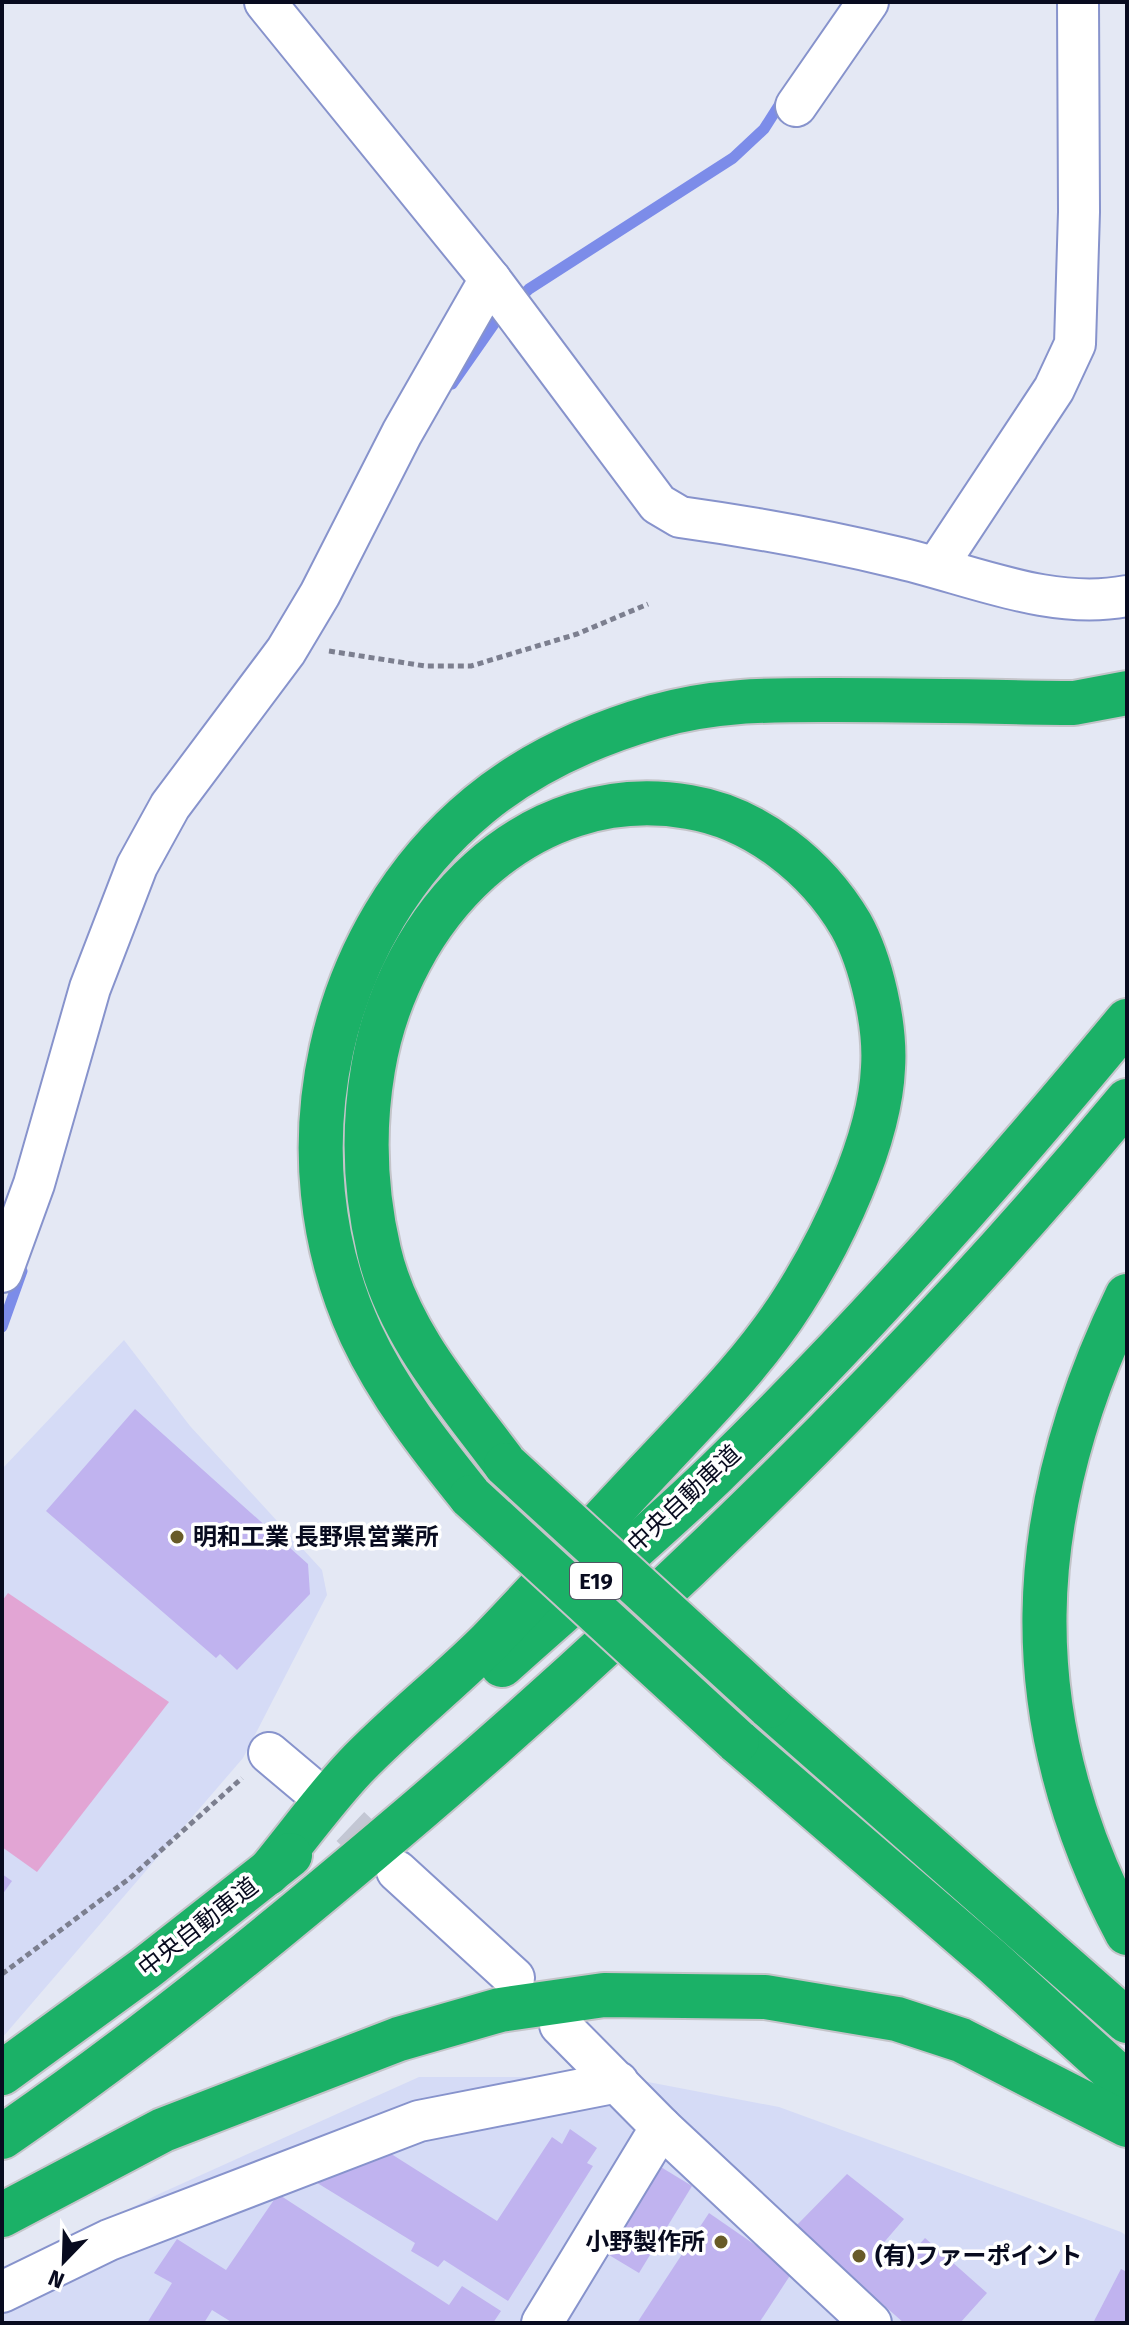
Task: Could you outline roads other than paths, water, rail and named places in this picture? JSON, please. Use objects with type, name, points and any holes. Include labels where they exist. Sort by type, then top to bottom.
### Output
[{"type":"highway","points":[[1127,693],[1074,703],[727,700],[654,717],[562,751],[521,774],[480,804],[426,857],[404,885],[367,949],[341,1014],[327,1058],[319,1121],[320,1188],[336,1263],[361,1334],[410,1420],[471,1497],[737,1741],[993,1962],[1127,2084]]},
{"type":"highway","points":[[268,1873],[354,1768],[486,1645],[716,1399],[791,1304],[846,1202],[870,1132],[884,1067],[874,987],[865,951],[825,886],[790,855],[753,830],[700,809],[656,801],[616,805],[550,821],[495,856],[449,902],[432,926],[401,978],[377,1049],[365,1131],[379,1253],[414,1341],[506,1465],[769,1706],[1127,2021]]},
{"type":"highway","name":"中央自動車道","points":[[2,2073],[268,1873],[351,1805],[714,1475],[878,1307],[1039,1128],[1127,1021]]},
{"type":"highway","name":"E19","points":[[2,2137],[79,2084],[299,1912],[507,1734],[631,1621],[748,1512],[914,1340],[1071,1169],[1127,1101]]},
{"type":"highway","points":[[1127,1296],[1077,1414],[1055,1493],[1046,1571],[1044,1650],[1049,1710],[1060,1768],[1100,1883],[1127,1933]]},
{"type":"highway","points":[[2,2215],[163,2130],[399,2039],[500,2010],[604,1995],[765,1997],[897,2019],[961,2040],[1127,2125]]},
{"type":"street","points":[[265,2],[494,284],[658,504],[680,517],[841,544],[937,566],[1036,594],[1097,602],[1127,596]]},
{"type":"street","points":[[796,106],[868,2]]},
{"type":"street","points":[[937,566],[1054,389],[1075,344],[1079,212],[1078,2]]},
{"type":"street","points":[[2,1272],[34,1184],[90,988],[137,866],[170,806],[286,651],[320,594],[402,433],[494,284]]},
{"type":"street","points":[[269,1753],[307,1785]]},
{"type":"street","points":[[397,1871],[514,1978]]},
{"type":"street","points":[[560,2025],[661,2127],[871,2323]]},
{"type":"street","points":[[2,2292],[109,2240],[419,2121],[618,2082]]},
{"type":"street","points":[[542,2323],[661,2127]]},
{"type":"waterway","points":[[452,384],[496,321],[529,289],[733,158],[764,129],[785,96]]},
{"type":"waterway","points":[[2,1327],[22,1271]]},
{"type":"tunnel","points":[[307,1785],[397,1871]]},
{"type":"place","name":"明和工業 長野県営業所","points":[[177,1537]]},
{"type":"place","name":"小野製作所","points":[[721,2242]]},
{"type":"place","name":"(有)ファーポイント","points":[[859,2256]]}]
